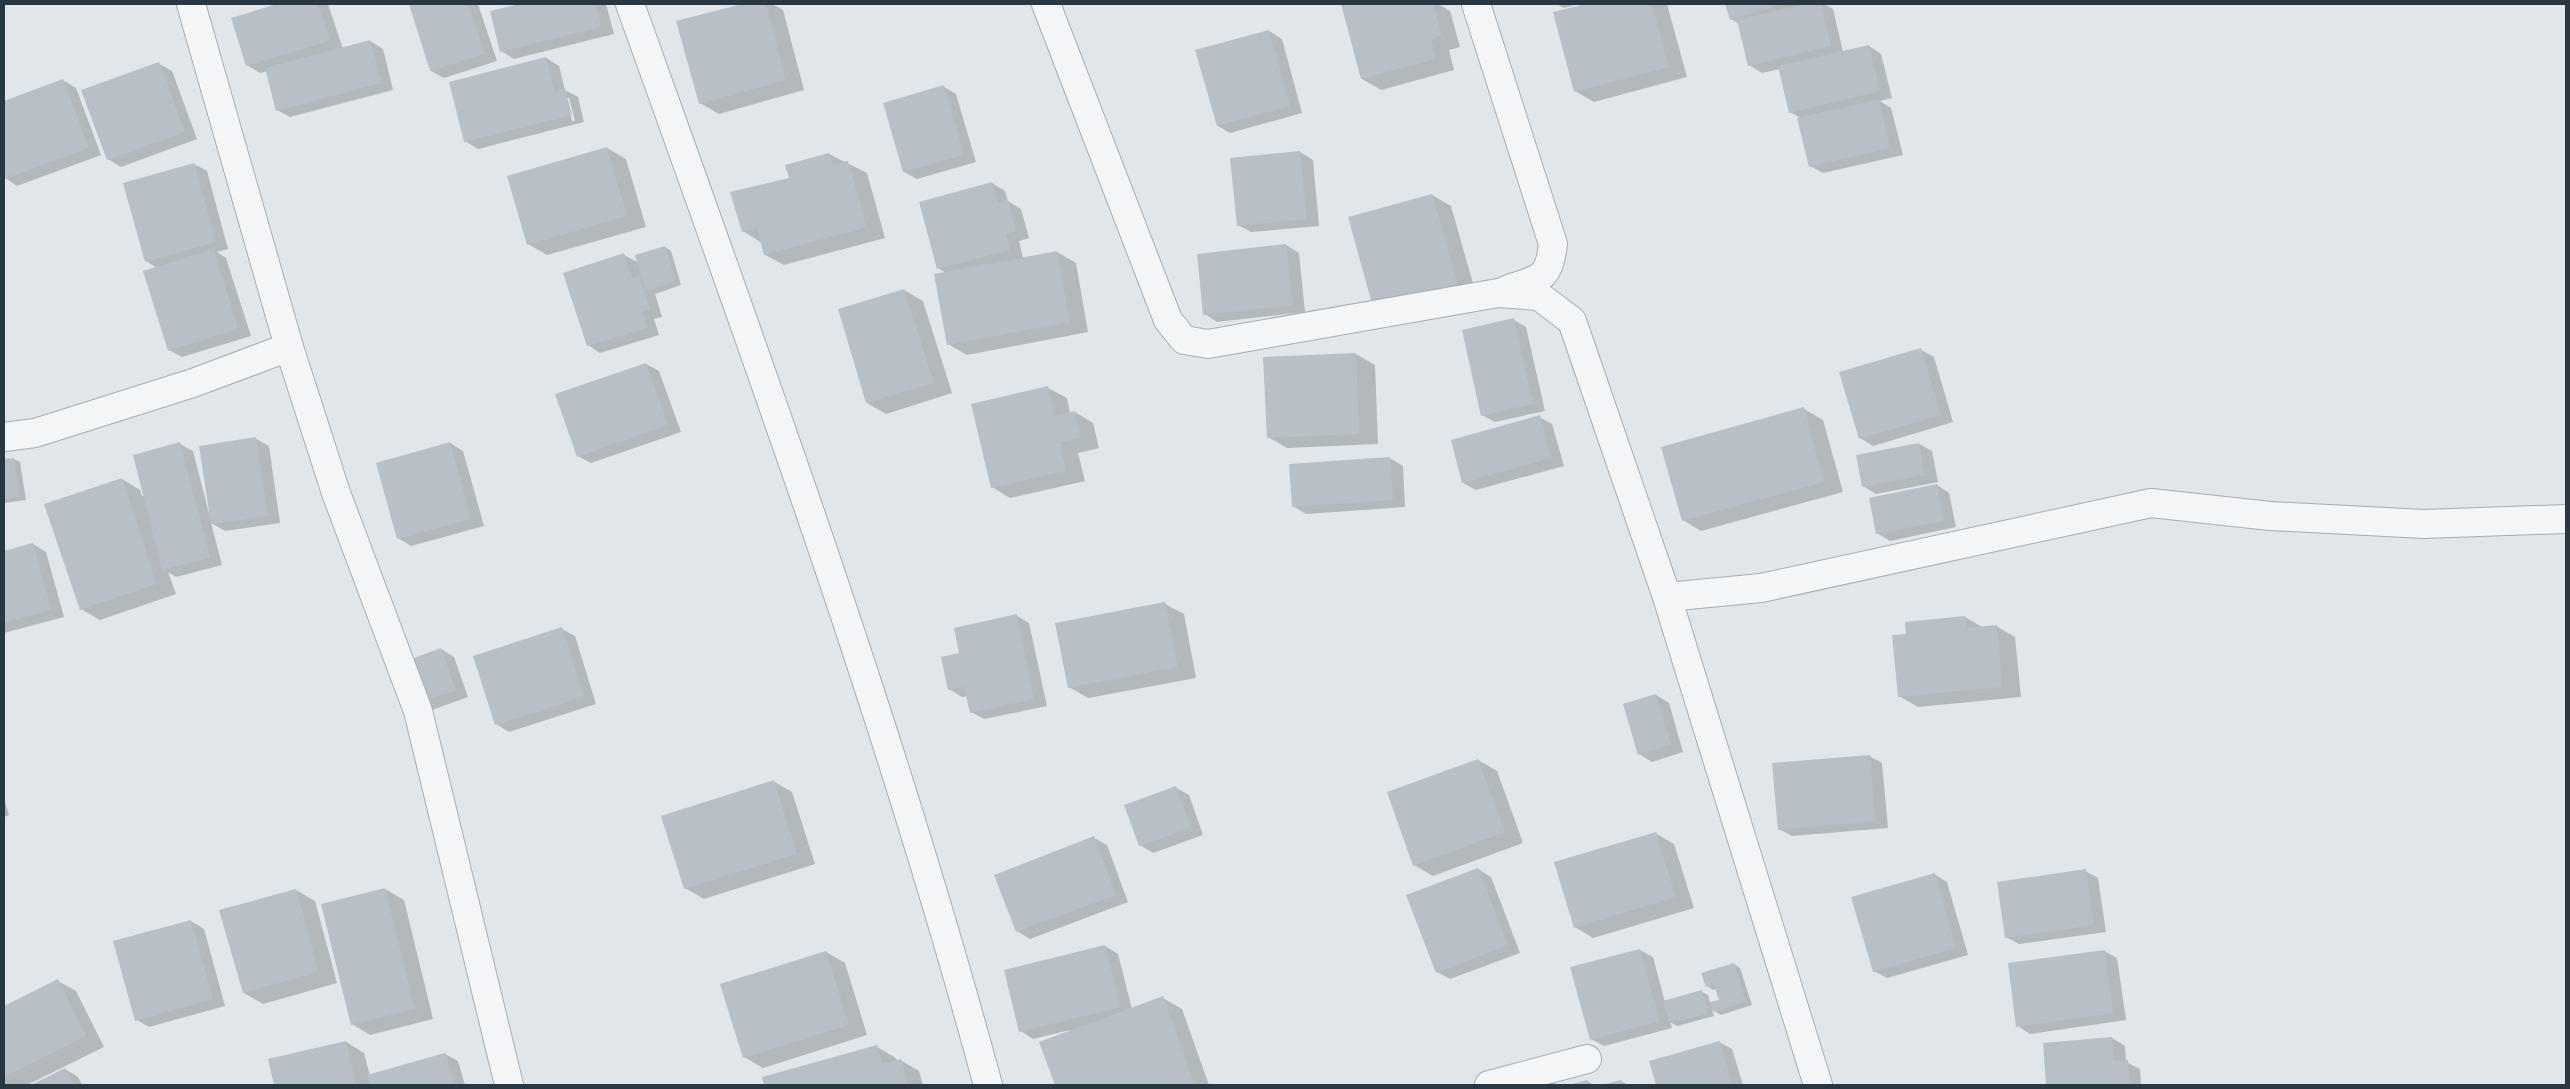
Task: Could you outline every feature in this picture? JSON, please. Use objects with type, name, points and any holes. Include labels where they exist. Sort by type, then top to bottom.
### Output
[{"type":"street","points":[[191,4],[290,347],[336,493],[418,711],[509,1085]]},
{"type":"street","points":[[630,4],[768,391],[896,775],[988,1085]]},
{"type":"street","points":[[1046,4],[1168,320],[1184,340],[1208,344],[1498,293],[1540,277],[1550,267],[1552,244],[1476,4]]},
{"type":"street","points":[[1498,293],[1539,296],[1572,320],[1667,596],[1818,1085]]},
{"type":"street","points":[[4,437],[36,433],[193,383],[290,347]]},
{"type":"street","points":[[1667,596],[1761,588],[2151,503],[2270,516],[2424,524],[2566,519]]},
{"type":"street","points":[[1489,1085],[1587,1059]]},
{"type":"building","points":[[277,4],[318,4],[330,41],[246,66],[231,18]]},
{"type":"building","points":[[409,4],[468,4],[485,54],[430,71]]},
{"type":"building","points":[[519,4],[596,4],[601,27],[500,52],[490,11]]},
{"type":"building","points":[[742,4],[766,4],[786,80],[699,104],[676,21]]},
{"type":"building","points":[[1341,4],[1433,4],[1442,36],[1431,39],[1436,59],[1361,79]]},
{"type":"building","points":[[1586,4],[1652,4],[1669,67],[1574,92],[1553,12]]},
{"type":"building","points":[[1725,4],[1783,4],[1730,20]]},
{"type":"building","points":[[1806,4],[1821,4],[1831,46],[1748,66],[1737,20]]},
{"type":"building","points":[[1269,30],[1290,106],[1217,126],[1195,50]]},
{"type":"building","points":[[370,40],[381,83],[276,111],[265,68]]},
{"type":"building","points":[[1869,45],[1880,91],[1789,113],[1778,66]]},
{"type":"building","points":[[546,57],[554,91],[565,89],[572,115],[464,142],[449,82]]},
{"type":"building","points":[[159,62],[185,132],[107,160],[81,90]]},
{"type":"building","points":[[63,79],[89,148],[4,179],[4,101]]},
{"type":"building","points":[[944,85],[964,155],[903,172],[883,103]]},
{"type":"building","points":[[1879,99],[1890,148],[1809,167],[1797,118]]},
{"type":"building","points":[[607,147],[627,216],[527,245],[507,176]]},
{"type":"building","points":[[1300,151],[1307,219],[1237,226],[1230,158]]},
{"type":"building","points":[[829,153],[833,165],[848,161],[867,227],[764,255],[757,228],[742,232],[730,192],[789,178],[785,165]]},
{"type":"building","points":[[194,163],[216,242],[145,262],[123,183]]},
{"type":"building","points":[[992,182],[998,203],[1008,200],[1016,231],[1006,234],[1010,250],[937,269],[919,202]]},
{"type":"building","points":[[1432,194],[1458,284],[1373,307],[1348,217]]},
{"type":"building","points":[[1286,244],[1293,305],[1203,315],[1197,254]]},
{"type":"building","points":[[665,246],[676,281],[646,291],[635,255]]},
{"type":"building","points":[[214,249],[238,329],[168,351],[143,271]]},
{"type":"building","points":[[1057,251],[1070,322],[947,345],[934,274]]},
{"type":"building","points":[[624,253],[632,278],[639,275],[650,310],[642,312],[647,328],[587,346],[563,273]]},
{"type":"building","points":[[904,289],[934,383],[866,403],[838,309]]},
{"type":"building","points":[[1514,318],[1533,404],[1481,416],[1462,330]]},
{"type":"building","points":[[1921,348],[1941,415],[1859,439],[1839,372]]},
{"type":"building","points":[[1356,353],[1359,434],[1267,438],[1263,357]]},
{"type":"building","points":[[646,363],[668,425],[577,457],[555,394]]},
{"type":"building","points":[[1048,386],[1055,416],[1075,411],[1081,438],[1060,442],[1066,471],[991,488],[971,404]]},
{"type":"building","points":[[1804,407],[1824,482],[1682,521],[1661,447]]},
{"type":"building","points":[[1540,415],[1551,458],[1462,483],[1451,440]]},
{"type":"building","points":[[256,437],[268,516],[211,524],[199,446]]},
{"type":"building","points":[[180,442],[210,558],[162,570],[133,455]]},
{"type":"building","points":[[450,442],[471,519],[397,539],[376,463]]},
{"type":"building","points":[[1919,443],[1925,475],[1862,487],[1856,455]]},
{"type":"building","points":[[1390,457],[1393,500],[1292,507],[1289,464]]},
{"type":"building","points":[[14,458],[20,497],[4,499],[4,459]]},
{"type":"building","points":[[122,478],[157,584],[80,610],[44,504]]},
{"type":"building","points":[[1937,484],[1944,521],[1876,534],[1869,498]]},
{"type":"building","points":[[33,543],[51,610],[4,623],[4,551]]},
{"type":"building","points":[[1165,602],[1178,667],[1068,688],[1055,623]]},
{"type":"building","points":[[1017,614],[1034,699],[970,713],[964,687],[948,690],[941,657],[959,653],[954,628]]},
{"type":"building","points":[[1965,616],[1967,628],[1997,625],[2002,687],[1898,697],[1892,635],[1906,634],[1905,622]]},
{"type":"building","points":[[562,627],[584,697],[495,725],[473,656]]},
{"type":"building","points":[[441,648],[456,690],[418,703],[403,662]]},
{"type":"building","points":[[1656,694],[1671,745],[1638,755],[1623,704]]},
{"type":"building","points":[[1870,755],[1875,821],[1778,830],[1772,763]]},
{"type":"building","points":[[1478,759],[1505,832],[1413,866],[1387,792]]},
{"type":"building","points":[[774,780],[797,854],[684,889],[661,816]]},
{"type":"building","points":[[1176,786],[1191,828],[1139,846],[1124,805]]},
{"type":"building","points":[[1656,832],[1676,897],[1574,928],[1554,862]]},
{"type":"building","points":[[1094,836],[1116,895],[1016,932],[994,875]]},
{"type":"building","points":[[1478,868],[1508,945],[1436,973],[1406,895]]},
{"type":"building","points":[[2086,869],[2094,925],[2005,938],[1997,882]]},
{"type":"building","points":[[1935,873],[1956,948],[1873,972],[1851,897]]},
{"type":"building","points":[[385,888],[415,1009],[351,1025],[321,904]]},
{"type":"building","points":[[296,889],[319,972],[243,993],[219,910]]},
{"type":"building","points":[[191,920],[213,999],[135,1021],[113,941]]},
{"type":"building","points":[[1105,945],[1121,1007],[1019,1032],[1004,970]]},
{"type":"building","points":[[1640,949],[1660,1021],[1590,1040],[1570,967]]},
{"type":"building","points":[[2105,950],[2113,1013],[2016,1027],[2008,963]]},
{"type":"building","points":[[826,951],[849,1025],[743,1058],[720,984]]},
{"type":"building","points":[[1734,963],[1746,1002],[1713,1012],[1710,1002],[1719,1000],[1714,985],[1706,987],[1701,973]]},
{"type":"building","points":[[58,979],[86,1036],[4,1077],[4,1006]]},
{"type":"building","points":[[1702,990],[1708,1013],[1670,1023],[1663,1001]]},
{"type":"building","points":[[1163,996],[1195,1085],[1055,1085],[1039,1042]]},
{"type":"building","points":[[2112,1037],[2114,1061],[2128,1060],[2130,1085],[2046,1085],[2043,1043]]},
{"type":"building","points":[[346,1041],[356,1085],[274,1085],[268,1059]]},
{"type":"building","points":[[1720,1041],[1732,1085],[1656,1085],[1649,1061]]},
{"type":"building","points":[[877,1045],[882,1064],[901,1059],[908,1085],[764,1085],[762,1077]]},
{"type":"building","points":[[445,1053],[455,1085],[370,1085],[367,1075]]},
{"type":"building","points":[[65,1068],[74,1085],[31,1085]]},
{"type":"building","points":[[1587,1080],[1588,1085],[1569,1085]]},
{"type":"building","points":[[1621,1080],[1623,1085],[1602,1085]]}]
